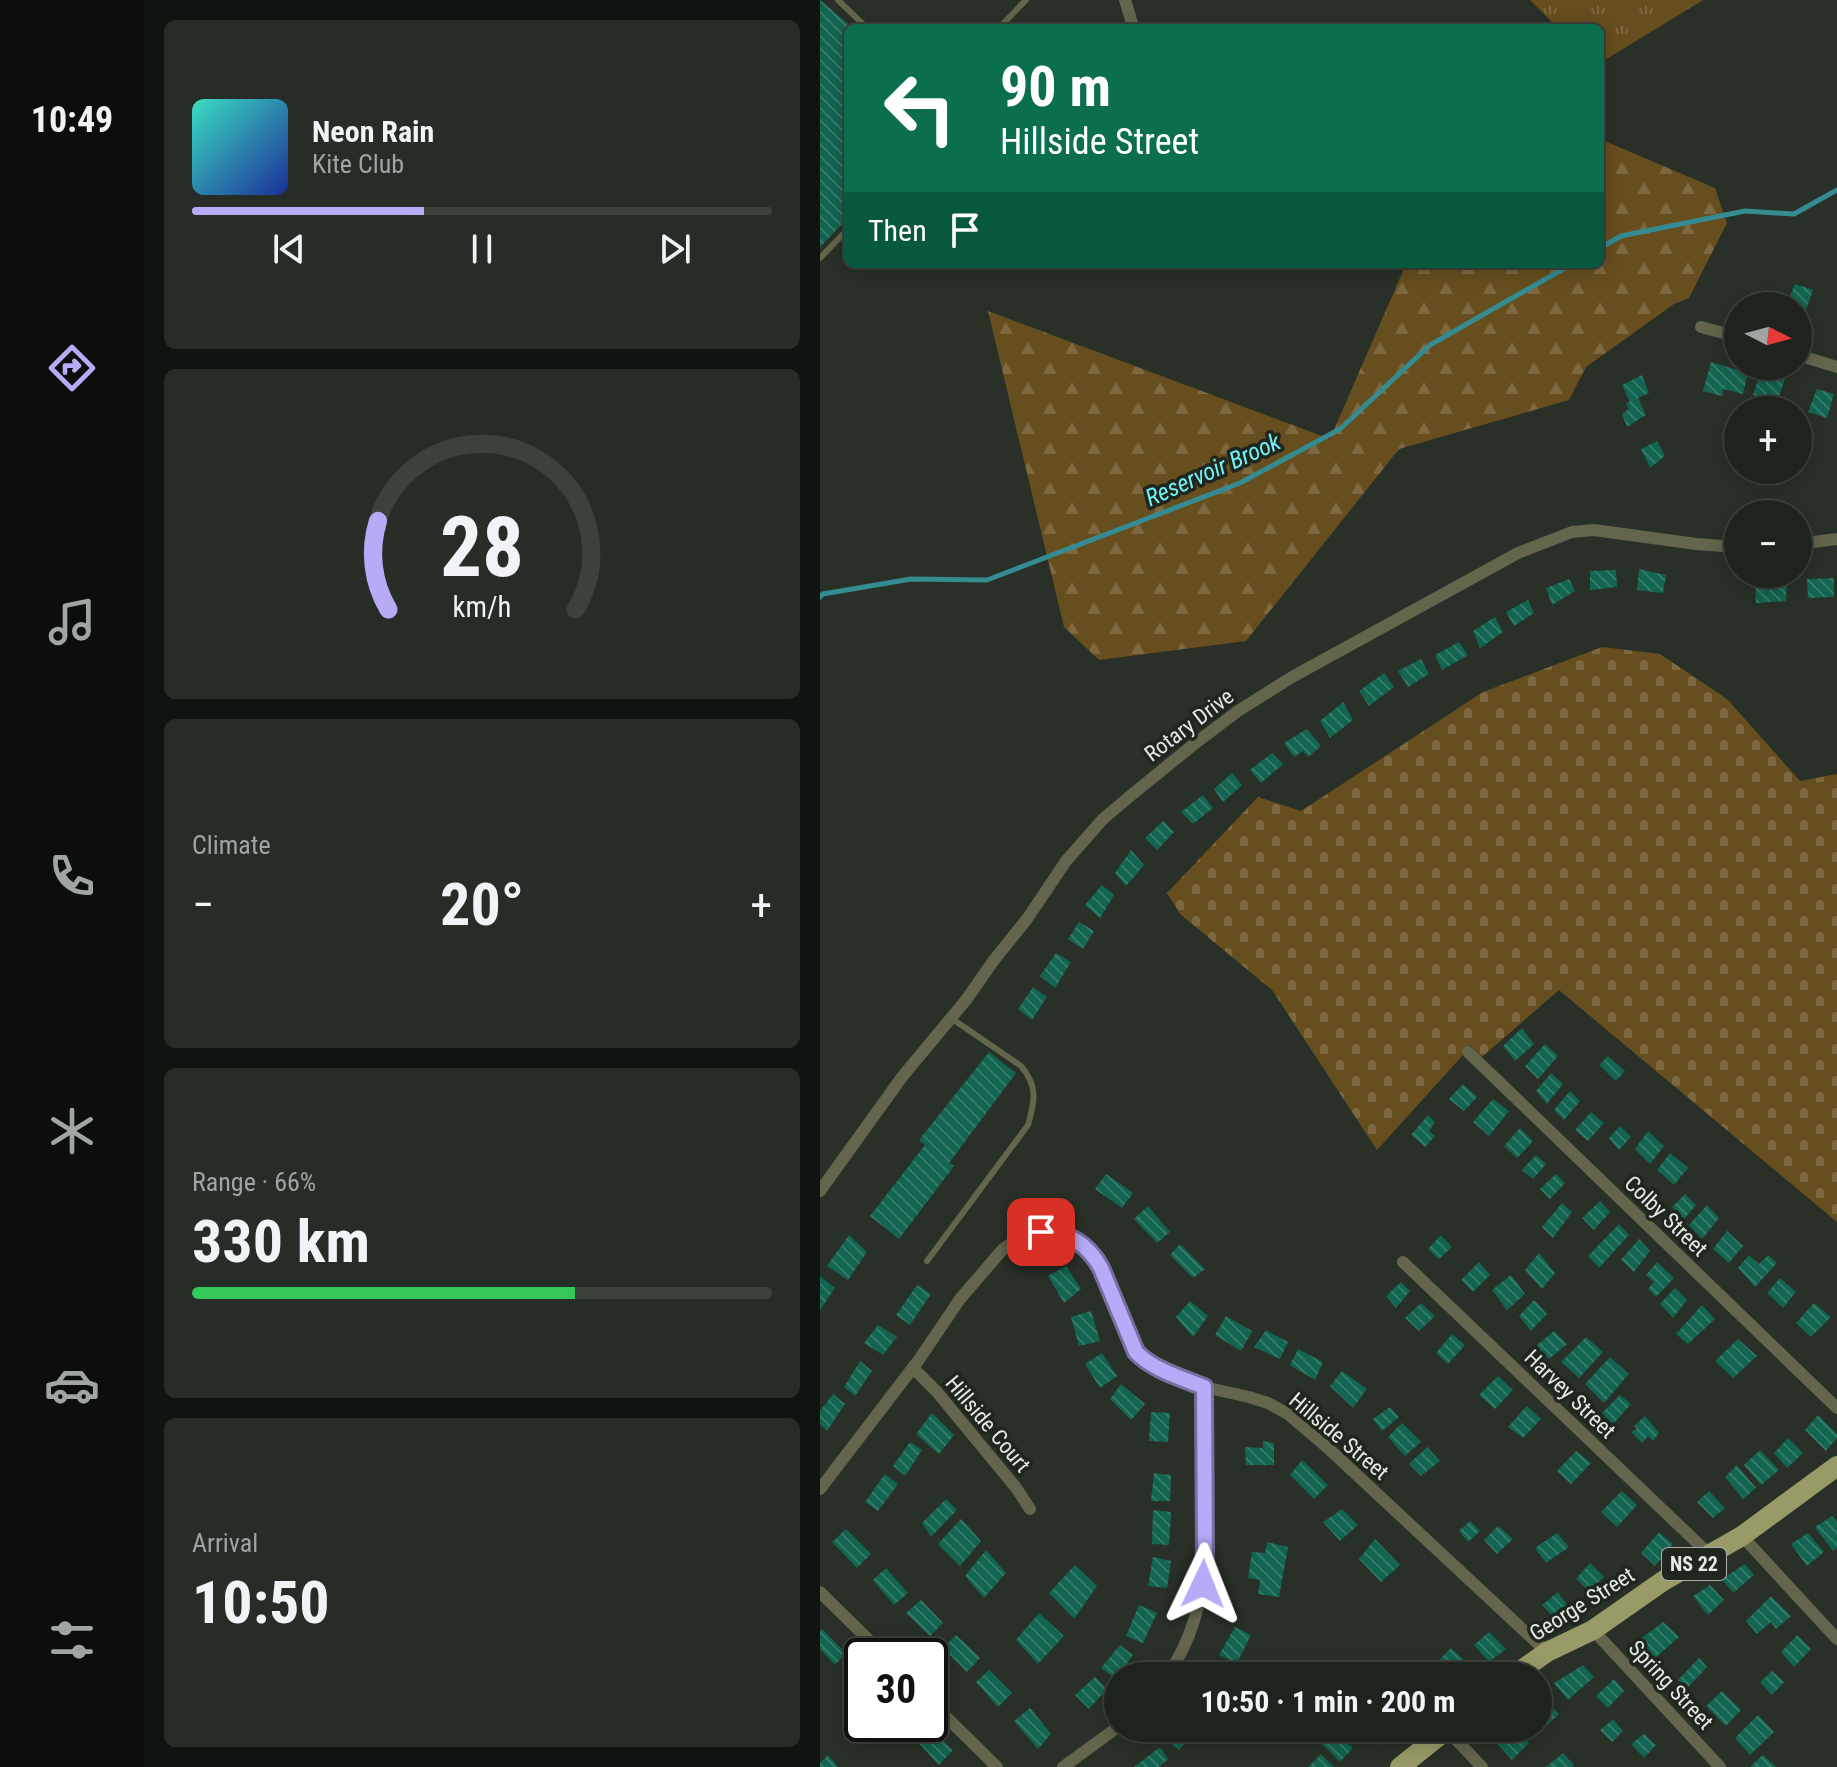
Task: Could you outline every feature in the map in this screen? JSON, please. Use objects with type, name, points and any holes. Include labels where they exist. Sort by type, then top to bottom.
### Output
[{"type":"main road","name":"George Street","points":[[1533,1662],[1593,1630],[1663,1581],[1742,1536],[1837,1466]]},
{"type":"main road","points":[[1400,1767],[1432,1742]]},
{"type":"street","points":[[1125,0],[1132,23]]},
{"type":"street","points":[[1701,327],[1724,333]]},
{"type":"street","points":[[1812,359],[1837,367]]},
{"type":"street","name":"Rotary Drive","points":[[820,1191],[902,1077],[1027,919],[1057,872],[1103,819],[1238,711],[1292,677],[1518,553],[1572,532],[1594,530],[1724,546]]},
{"type":"street","points":[[1812,542],[1837,539]]},
{"type":"street","name":"Colby Street","points":[[1468,1052],[1837,1408]]},
{"type":"street","name":"Hillside Street","points":[[821,1485],[913,1368],[960,1299],[1003,1249],[1028,1235],[1050,1232],[1076,1240],[1094,1256],[1141,1358],[1204,1387],[1268,1403],[1288,1414],[1547,1652]]},
{"type":"street","name":"Harvey Street","points":[[1403,1262],[1710,1555]]},
{"type":"street","name":"Hillside Court","points":[[913,1368],[947,1404],[1030,1509]]},
{"type":"street","points":[[1175,1662],[1194,1625],[1202,1593],[1205,1552],[1204,1387]]},
{"type":"street","points":[[1742,1536],[1837,1639]]},
{"type":"street","points":[[820,1592],[867,1638]]},
{"type":"street","name":"Spring Street","points":[[1593,1630],[1720,1767]]},
{"type":"street","points":[[948,1719],[997,1767]]},
{"type":"street","points":[[1063,1767],[1104,1737]]},
{"type":"street","points":[[1460,1742],[1482,1767]]},
{"type":"lane","points":[[838,0],[863,24]]},
{"type":"lane","points":[[1003,24],[1026,0]]},
{"type":"lane","points":[[820,258],[844,233]]},
{"type":"lane","points":[[927,1261],[1028,1125],[1033,1106],[1030,1076],[1021,1066],[951,1018]]},
{"type":"green space","points":[[1530,0],[1703,0],[1604,61],[1604,24],[1554,24]]},
{"type":"green space","points":[[1604,141],[1715,188],[1727,223],[1689,298],[1674,304],[1586,367],[1569,400],[1399,449],[1246,641],[1099,660],[1064,627],[988,311],[1330,439],[1404,268],[1604,268]]},
{"type":"green space","points":[[1602,647],[1660,654],[1727,699],[1800,781],[1837,774],[1837,1222],[1559,990],[1482,1057],[1471,1046],[1377,1150],[1272,990],[1180,914],[1167,893],[1258,797],[1301,811],[1483,692]]},
{"type":"building","points":[[820,0],[848,24],[844,24],[844,222],[820,247]]},
{"type":"building","points":[[1795,284],[1813,290],[1812,293],[1792,292]]},
{"type":"building","points":[[1711,362],[1724,366],[1724,380],[1746,380],[1743,394],[1723,389],[1722,396],[1703,391]]},
{"type":"building","points":[[1642,375],[1649,393],[1638,398],[1646,415],[1627,427],[1622,414],[1629,409],[1626,403],[1630,402],[1622,385]]},
{"type":"building","points":[[1758,380],[1785,380],[1779,396],[1753,395]]},
{"type":"building","points":[[1817,389],[1834,394],[1827,418],[1812,413]]},
{"type":"building","points":[[1657,441],[1665,456],[1650,468],[1641,449]]},
{"type":"building","points":[[1639,569],[1666,575],[1663,593],[1637,590]]},
{"type":"building","points":[[1616,570],[1617,587],[1590,590],[1590,571]]},
{"type":"building","points":[[1834,578],[1834,597],[1808,598],[1807,588],[1812,588],[1812,579]]},
{"type":"building","points":[[1569,579],[1575,591],[1552,605],[1546,588]]},
{"type":"building","points":[[1755,588],[1787,588],[1786,601],[1756,603]]},
{"type":"building","points":[[1528,600],[1534,613],[1514,626],[1506,612]]},
{"type":"building","points":[[1495,617],[1503,632],[1480,648],[1473,631]]},
{"type":"building","points":[[1459,642],[1468,655],[1442,670],[1435,655]]},
{"type":"building","points":[[1421,659],[1429,674],[1408,687],[1398,671]]},
{"type":"building","points":[[1384,673],[1394,687],[1369,706],[1359,691]]},
{"type":"building","points":[[1343,702],[1353,720],[1330,738],[1320,721]]},
{"type":"building","points":[[1307,729],[1321,746],[1308,757],[1303,751],[1294,757],[1284,743]]},
{"type":"building","points":[[1272,753],[1283,764],[1261,783],[1250,770]]},
{"type":"building","points":[[1232,773],[1242,785],[1223,802],[1214,789]]},
{"type":"building","points":[[1203,795],[1213,808],[1193,824],[1181,812]]},
{"type":"building","points":[[1163,821],[1174,832],[1157,850],[1145,838]]},
{"type":"building","points":[[1131,850],[1144,865],[1126,886],[1115,873]]},
{"type":"building","points":[[1102,885],[1114,895],[1100,918],[1085,905]]},
{"type":"building","points":[[1079,922],[1094,931],[1083,949],[1068,939]]},
{"type":"building","points":[[1056,953],[1071,962],[1055,988],[1040,976]]},
{"type":"building","points":[[1033,987],[1047,997],[1032,1020],[1018,1009]]},
{"type":"building","points":[[1522,1028],[1534,1044],[1515,1061],[1503,1046]]},
{"type":"building","points":[[1545,1044],[1558,1056],[1538,1079],[1525,1066]]},
{"type":"building","points":[[989,1052],[1016,1073],[949,1163],[954,1166],[899,1239],[870,1216],[925,1145],[919,1140]]},
{"type":"building","points":[[1608,1056],[1625,1071],[1616,1081],[1599,1065]]},
{"type":"building","points":[[1551,1073],[1563,1084],[1547,1104],[1536,1091]]},
{"type":"building","points":[[1463,1084],[1477,1097],[1464,1111],[1449,1099]]},
{"type":"building","points":[[1570,1091],[1580,1101],[1564,1120],[1554,1110]]},
{"type":"building","points":[[1493,1099],[1509,1111],[1489,1136],[1473,1122]]},
{"type":"building","points":[[1591,1112],[1604,1123],[1588,1141],[1575,1130]]},
{"type":"building","points":[[1428,1115],[1435,1122],[1429,1131],[1435,1136],[1425,1147],[1411,1135]]},
{"type":"building","points":[[1620,1126],[1631,1137],[1619,1150],[1609,1138]]},
{"type":"building","points":[[1520,1128],[1533,1141],[1517,1158],[1504,1146]]},
{"type":"building","points":[[1648,1131],[1664,1146],[1650,1164],[1635,1149]]},
{"type":"building","points":[[1670,1153],[1688,1168],[1674,1185],[1657,1170]]},
{"type":"building","points":[[1536,1155],[1546,1164],[1533,1179],[1522,1170]]},
{"type":"building","points":[[1106,1174],[1133,1193],[1122,1208],[1095,1189]]},
{"type":"building","points":[[1556,1174],[1565,1183],[1550,1199],[1540,1189]]},
{"type":"building","points":[[1685,1194],[1696,1205],[1684,1219],[1672,1207]]},
{"type":"building","points":[[1600,1201],[1610,1212],[1594,1230],[1582,1218]]},
{"type":"building","points":[[1562,1203],[1572,1212],[1553,1238],[1542,1227]]},
{"type":"building","points":[[1707,1205],[1719,1218],[1702,1239],[1689,1225]]},
{"type":"building","points":[[1148,1206],[1170,1232],[1157,1243],[1134,1219]]},
{"type":"building","points":[[1619,1224],[1629,1235],[1599,1268],[1588,1256]]},
{"type":"building","points":[[1727,1231],[1743,1246],[1729,1263],[1713,1249]]},
{"type":"building","points":[[849,1235],[867,1252],[848,1280],[827,1266]]},
{"type":"building","points":[[1441,1235],[1452,1247],[1439,1259],[1428,1249]]},
{"type":"building","points":[[1639,1239],[1650,1251],[1634,1272],[1621,1260]]},
{"type":"building","points":[[1180,1244],[1205,1269],[1193,1278],[1170,1255]]},
{"type":"building","points":[[1539,1253],[1555,1273],[1542,1289],[1525,1270]]},
{"type":"building","points":[[1749,1255],[1759,1264],[1768,1255],[1777,1263],[1755,1287],[1738,1268]]},
{"type":"building","points":[[1479,1262],[1490,1275],[1473,1292],[1461,1280]]},
{"type":"building","points":[[1657,1262],[1674,1278],[1656,1297],[1648,1289],[1654,1282],[1646,1275]]},
{"type":"building","points":[[1066,1266],[1081,1289],[1064,1303],[1048,1276]]},
{"type":"building","points":[[1511,1275],[1525,1294],[1507,1310],[1492,1290]]},
{"type":"building","points":[[820,1276],[835,1288],[820,1310]]},
{"type":"building","points":[[1780,1278],[1796,1292],[1783,1308],[1767,1293]]},
{"type":"building","points":[[1401,1282],[1410,1291],[1396,1308],[1386,1296]]},
{"type":"building","points":[[917,1285],[931,1294],[910,1325],[896,1315]]},
{"type":"building","points":[[1675,1288],[1687,1300],[1673,1318],[1660,1304]]},
{"type":"building","points":[[1534,1300],[1547,1314],[1531,1331],[1519,1316]]},
{"type":"building","points":[[1190,1301],[1208,1316],[1193,1337],[1176,1317]]},
{"type":"building","points":[[1421,1303],[1435,1316],[1419,1331],[1405,1318]]},
{"type":"building","points":[[1814,1303],[1831,1317],[1811,1337],[1796,1323]]},
{"type":"building","points":[[1702,1305],[1715,1319],[1688,1344],[1676,1334]]},
{"type":"building","points":[[1091,1311],[1100,1341],[1079,1346],[1071,1317]]},
{"type":"building","points":[[1226,1316],[1252,1331],[1241,1351],[1215,1335]]},
{"type":"building","points":[[878,1325],[897,1337],[883,1355],[864,1343]]},
{"type":"building","points":[[1266,1330],[1288,1342],[1280,1359],[1254,1347]]},
{"type":"building","points":[[1554,1331],[1567,1344],[1549,1359],[1536,1346]]},
{"type":"building","points":[[1452,1334],[1465,1345],[1448,1364],[1436,1353]]},
{"type":"building","points":[[1586,1337],[1603,1352],[1579,1378],[1561,1362]]},
{"type":"building","points":[[1738,1339],[1757,1356],[1733,1378],[1715,1361]]},
{"type":"building","points":[[1298,1349],[1323,1362],[1315,1380],[1290,1365]]},
{"type":"building","points":[[1102,1353],[1117,1376],[1100,1388],[1085,1364]]},
{"type":"building","points":[[1610,1357],[1629,1374],[1604,1403],[1585,1384]]},
{"type":"building","points":[[860,1361],[872,1371],[855,1396],[844,1387]]},
{"type":"building","points":[[1342,1371],[1367,1389],[1353,1408],[1330,1386]]},
{"type":"building","points":[[1498,1376],[1513,1390],[1495,1409],[1479,1395]]},
{"type":"building","points":[[1121,1384],[1145,1404],[1131,1420],[1110,1399]]},
{"type":"building","points":[[833,1394],[845,1404],[827,1431],[820,1424],[820,1411]]},
{"type":"building","points":[[1620,1395],[1631,1404],[1613,1424],[1602,1413]]},
{"type":"building","points":[[1527,1406],[1541,1419],[1523,1438],[1508,1427]]},
{"type":"building","points":[[1390,1407],[1399,1417],[1382,1431],[1373,1419]]},
{"type":"building","points":[[1151,1412],[1170,1413],[1168,1442],[1149,1441]]},
{"type":"building","points":[[932,1413],[954,1435],[939,1454],[916,1434]]},
{"type":"building","points":[[1818,1415],[1837,1434],[1826,1451],[1805,1430]]},
{"type":"building","points":[[1645,1416],[1659,1433],[1653,1441],[1648,1436],[1642,1443],[1631,1432],[1637,1429],[1634,1426]]},
{"type":"building","points":[[1402,1423],[1421,1442],[1405,1456],[1388,1437]]},
{"type":"building","points":[[1788,1438],[1803,1453],[1787,1468],[1774,1453]]},
{"type":"building","points":[[1263,1441],[1274,1443],[1274,1465],[1246,1465],[1245,1447],[1263,1448]]},
{"type":"building","points":[[910,1442],[922,1450],[905,1476],[893,1466]]},
{"type":"building","points":[[1427,1447],[1440,1461],[1421,1476],[1409,1464]]},
{"type":"building","points":[[1760,1450],[1779,1470],[1761,1485],[1744,1465]]},
{"type":"building","points":[[1576,1451],[1591,1463],[1571,1484],[1557,1471]]},
{"type":"building","points":[[1302,1460],[1328,1485],[1314,1499],[1290,1475]]},
{"type":"building","points":[[1737,1465],[1756,1488],[1743,1499],[1725,1477]]},
{"type":"building","points":[[1154,1473],[1171,1475],[1170,1501],[1151,1501]]},
{"type":"building","points":[[885,1474],[898,1484],[878,1511],[865,1502]]},
{"type":"building","points":[[1622,1491],[1637,1505],[1617,1527],[1601,1512]]},
{"type":"building","points":[[1709,1491],[1725,1508],[1713,1518],[1697,1502]]},
{"type":"building","points":[[946,1499],[957,1510],[931,1537],[922,1523]]},
{"type":"building","points":[[1342,1509],[1358,1525],[1340,1541],[1323,1522]]},
{"type":"building","points":[[1153,1510],[1171,1512],[1169,1545],[1152,1544]]},
{"type":"building","points":[[1832,1516],[1837,1522],[1837,1548],[1833,1551],[1815,1527]]},
{"type":"building","points":[[961,1519],[981,1541],[960,1566],[938,1544]]},
{"type":"building","points":[[1470,1521],[1480,1531],[1468,1542],[1459,1531]]},
{"type":"building","points":[[1498,1526],[1513,1539],[1497,1554],[1484,1540]]},
{"type":"building","points":[[846,1529],[871,1554],[857,1568],[832,1542]]},
{"type":"building","points":[[1659,1532],[1673,1544],[1655,1566],[1641,1553]]},
{"type":"building","points":[[1557,1533],[1569,1547],[1546,1563],[1535,1548]]},
{"type":"building","points":[[1808,1533],[1824,1552],[1807,1566],[1791,1544]]},
{"type":"building","points":[[1375,1539],[1400,1565],[1381,1582],[1359,1559]]},
{"type":"building","points":[[1267,1542],[1288,1547],[1279,1597],[1258,1594],[1260,1580],[1248,1578],[1252,1552],[1265,1553]]},
{"type":"building","points":[[986,1550],[1006,1573],[984,1598],[965,1576]]},
{"type":"building","points":[[1153,1557],[1171,1561],[1167,1588],[1148,1586]]},
{"type":"building","points":[[1590,1563],[1604,1577],[1589,1591],[1576,1579]]},
{"type":"building","points":[[1745,1564],[1754,1575],[1733,1593],[1722,1579]]},
{"type":"building","points":[[1075,1565],[1097,1586],[1074,1619],[1049,1593]]},
{"type":"building","points":[[886,1568],[908,1593],[894,1605],[873,1580]]},
{"type":"building","points":[[1710,1585],[1724,1600],[1708,1615],[1693,1596]]},
{"type":"building","points":[[1558,1592],[1569,1608],[1554,1618],[1542,1605]]},
{"type":"building","points":[[1771,1596],[1791,1616],[1776,1629],[1771,1622],[1757,1634],[1746,1621]]},
{"type":"building","points":[[921,1600],[943,1623],[930,1636],[906,1613]]},
{"type":"building","points":[[1139,1605],[1157,1613],[1143,1643],[1126,1636]]},
{"type":"building","points":[[1039,1613],[1064,1636],[1038,1664],[1016,1640]]},
{"type":"building","points":[[1663,1622],[1679,1637],[1654,1659],[1639,1640]]},
{"type":"building","points":[[1235,1627],[1251,1635],[1238,1662],[1219,1655]]},
{"type":"building","points":[[822,1629],[844,1651],[835,1665],[820,1649]]},
{"type":"building","points":[[1489,1632],[1506,1649],[1489,1662],[1474,1645]]},
{"type":"building","points":[[956,1635],[980,1658],[967,1672],[948,1653],[948,1643]]},
{"type":"building","points":[[1797,1635],[1811,1649],[1794,1667],[1781,1652]]},
{"type":"building","points":[[1120,1645],[1133,1655],[1128,1662],[1106,1662]]},
{"type":"building","points":[[1451,1648],[1467,1662],[1439,1662]]},
{"type":"building","points":[[1699,1658],[1707,1667],[1686,1689],[1678,1680]]},
{"type":"building","points":[[1583,1665],[1594,1677],[1568,1700],[1554,1683]]},
{"type":"building","points":[[989,1670],[1012,1693],[998,1707],[976,1682]]},
{"type":"building","points":[[1772,1671],[1784,1682],[1772,1695],[1760,1682]]},
{"type":"building","points":[[1095,1677],[1104,1686],[1104,1692],[1089,1709],[1075,1695]]},
{"type":"building","points":[[1614,1679],[1624,1691],[1608,1708],[1596,1696]]},
{"type":"building","points":[[1722,1691],[1741,1710],[1726,1726],[1706,1706]]},
{"type":"building","points":[[1552,1707],[1559,1714],[1552,1721]]},
{"type":"building","points":[[1030,1708],[1051,1734],[1038,1749],[1014,1721]]},
{"type":"building","points":[[1758,1715],[1774,1732],[1750,1755],[1735,1738]]},
{"type":"building","points":[[1613,1719],[1623,1731],[1612,1742],[1600,1730]]},
{"type":"building","points":[[1644,1734],[1656,1745],[1644,1758],[1631,1744]]},
{"type":"building","points":[[918,1742],[944,1742],[953,1750],[939,1765]]},
{"type":"building","points":[[1170,1742],[1186,1742],[1179,1750]]},
{"type":"building","points":[[1320,1742],[1346,1742],[1353,1748],[1340,1762]]},
{"type":"building","points":[[1496,1742],[1529,1743],[1512,1760]]},
{"type":"building","points":[[1160,1747],[1168,1759],[1159,1767],[1134,1767]]},
{"type":"building","points":[[1563,1753],[1574,1765],[1572,1767],[1546,1767]]},
{"type":"building","points":[[1321,1754],[1334,1767],[1308,1767]]},
{"type":"building","points":[[828,1755],[838,1767],[820,1767]]},
{"type":"building","points":[[1763,1755],[1776,1767],[1750,1767]]},
{"type":"waterway","name":"Reservoir Brook","points":[[1604,246],[1621,236],[1745,211],[1794,214],[1837,190]]},
{"type":"waterway","name":"Reservoir Brook","points":[[820,597],[911,579],[987,580],[1240,483],[1340,429],[1430,345],[1565,268]]},
{"type":"route","points":[[1041,1232],[1072,1238],[1094,1256],[1124,1327],[1141,1358],[1204,1387],[1203,1584]]}]
